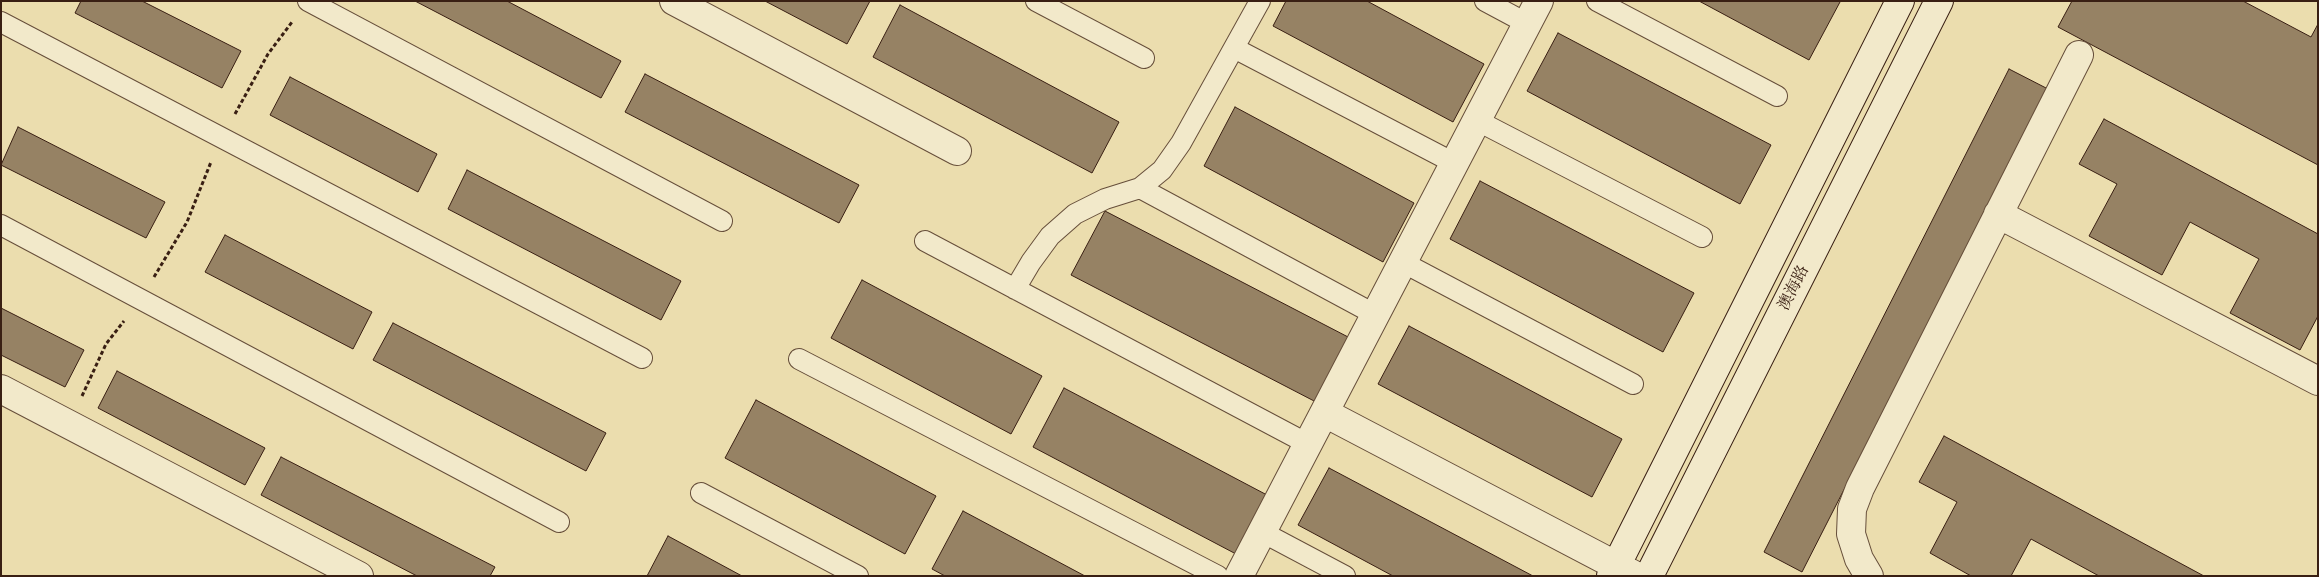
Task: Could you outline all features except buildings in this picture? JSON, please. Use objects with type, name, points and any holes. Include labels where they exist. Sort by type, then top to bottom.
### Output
[{"type":"street","points":[[674,1],[957,151]]},
{"type":"street","name":"澳海路","points":[[1621,572],[1900,1]]},
{"type":"street","name":"澳海路","points":[[1649,576],[1939,1]]},
{"type":"street","points":[[1239,576],[1456,164],[1533,12]]},
{"type":"street","points":[[1869,576],[1859,559],[1852,534],[1852,509],[1860,488],[2079,55]]},
{"type":"street","points":[[1998,214],[2318,381]]},
{"type":"street","points":[[1,389],[359,576]]},
{"type":"street","points":[[1324,413],[1621,572]]},
{"type":"lane","points":[[308,1],[722,221]]},
{"type":"lane","points":[[1036,1],[1144,58]]},
{"type":"lane","points":[[1015,289],[1031,262],[1050,236],[1075,214],[1140,188],[1162,170],[1181,143],[1260,1]]},
{"type":"lane","points":[[1485,1],[1533,12]]},
{"type":"lane","points":[[1597,1],[1778,96]]},
{"type":"lane","points":[[1,22],[642,358]]},
{"type":"lane","points":[[1234,48],[1456,164]]},
{"type":"lane","points":[[1478,121],[1702,237]]},
{"type":"lane","points":[[1140,188],[1376,315]]},
{"type":"lane","points":[[1,225],[558,522]]},
{"type":"lane","points":[[925,241],[1308,444]]},
{"type":"lane","points":[[1404,263],[1633,384]]},
{"type":"lane","points":[[799,359],[1218,576]]},
{"type":"lane","points":[[701,493],[858,576]]},
{"type":"lane","points":[[1262,532],[1345,576]]},
{"type":"path","points":[[70,425],[106,344],[141,299],[186,222],[221,137],[268,54],[308,1]]}]
